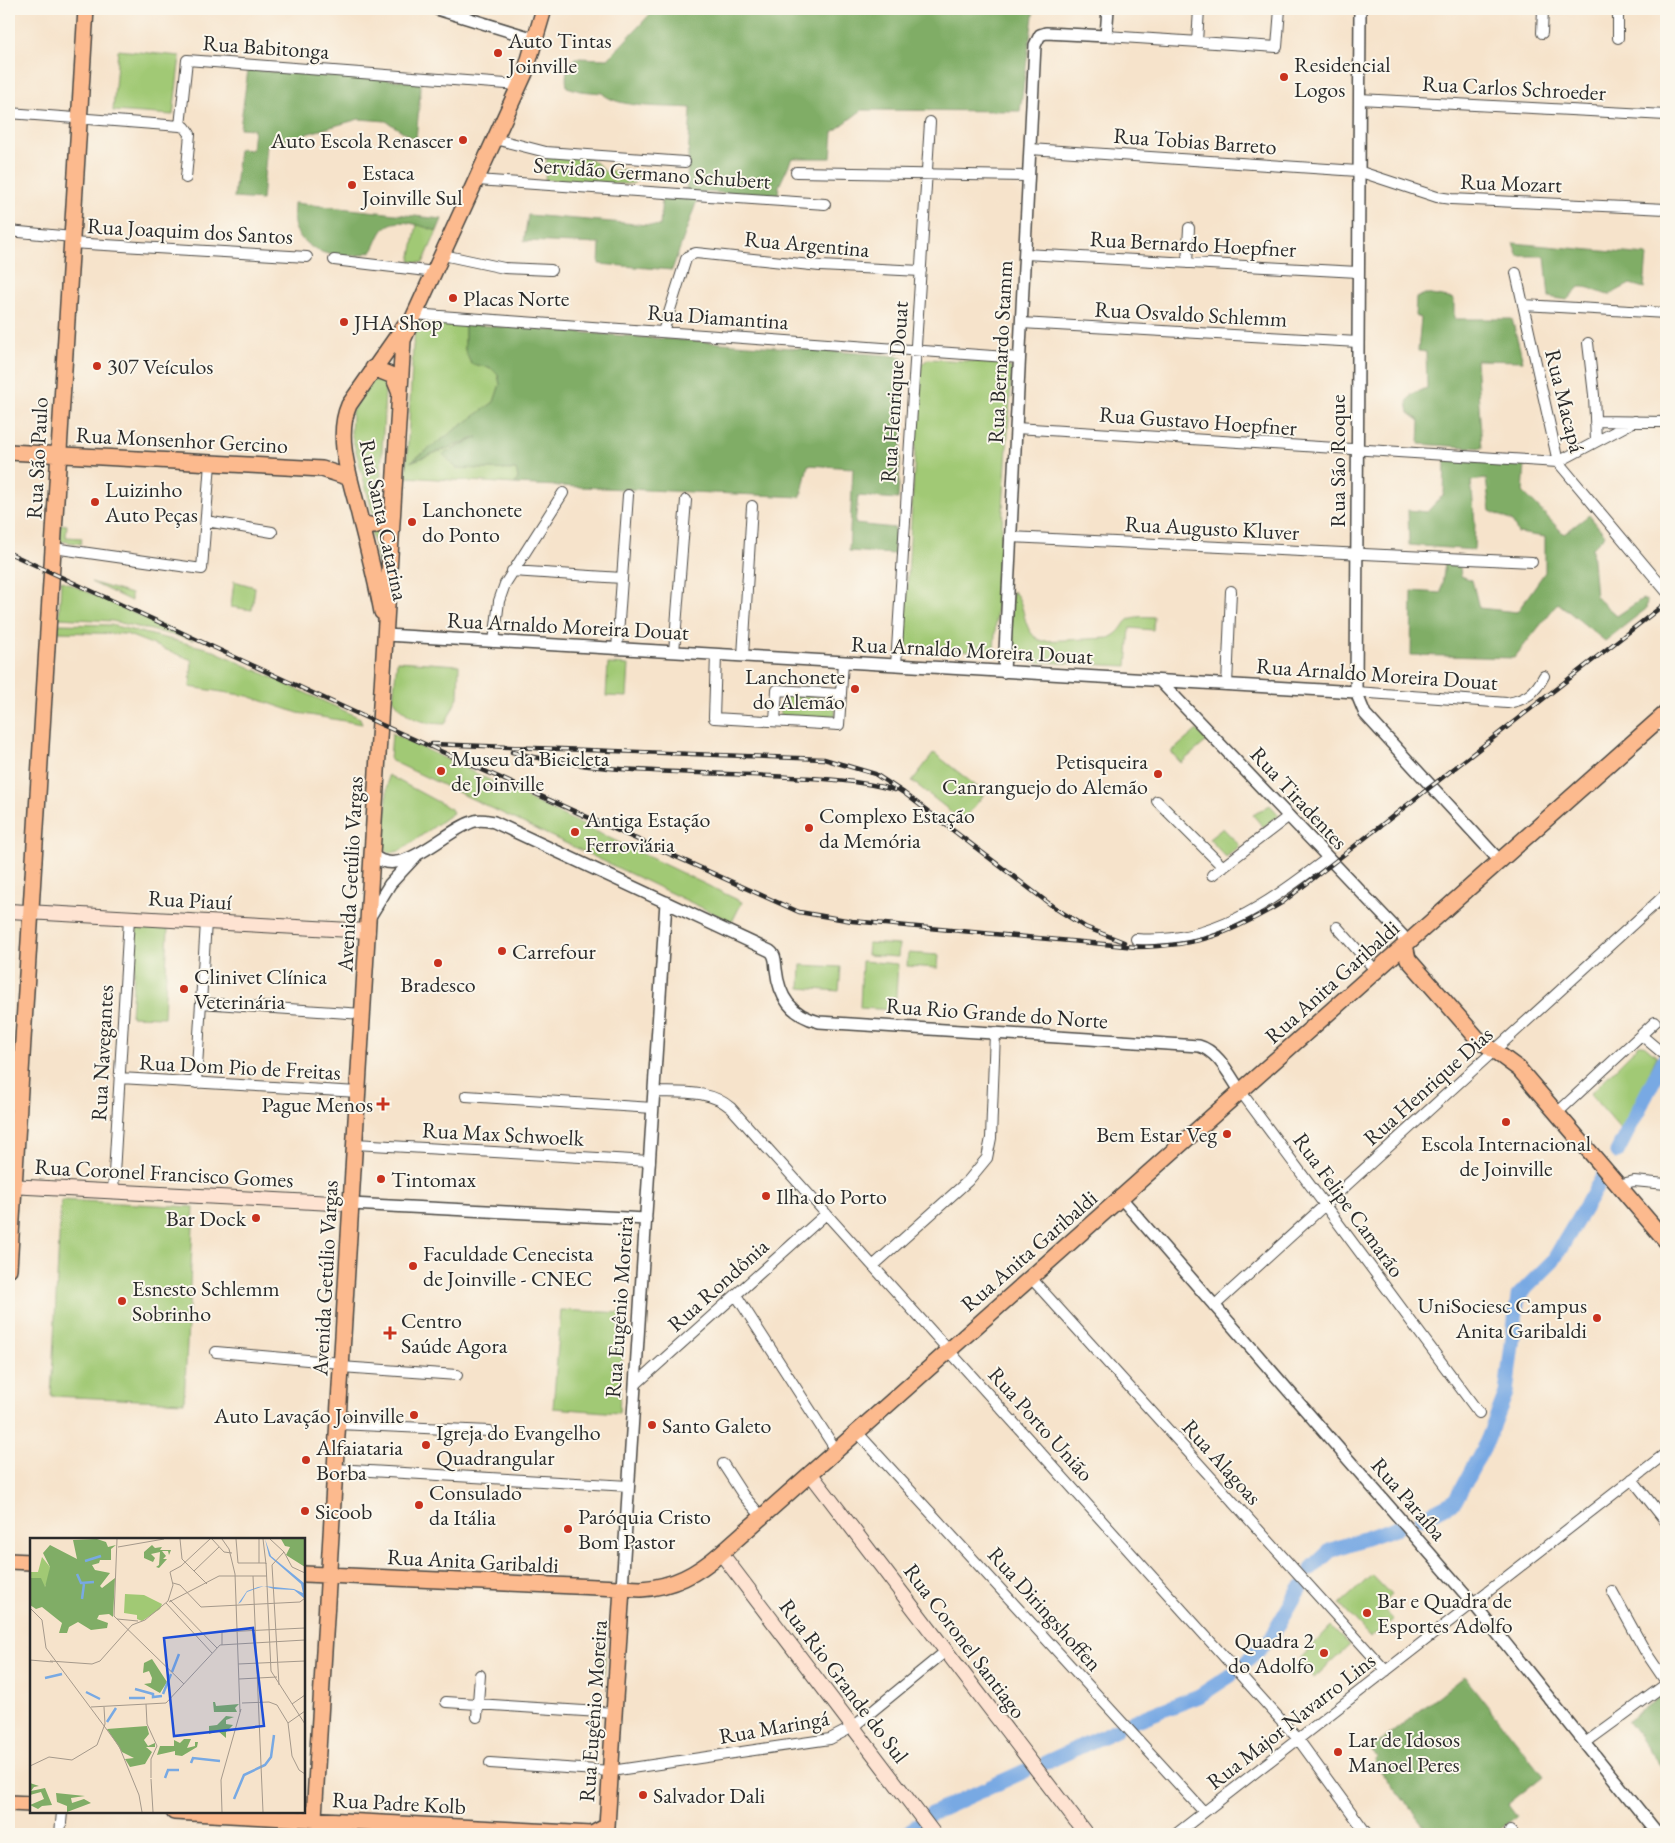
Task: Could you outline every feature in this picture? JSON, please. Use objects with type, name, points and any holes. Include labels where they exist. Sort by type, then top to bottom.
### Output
[{"type":"main road","name":"Rua São Paulo","points":[[9,1269],[11,1186],[31,912],[86,9]]},
{"type":"main road","name":"Rua Santa Catarina","points":[[380,724],[403,340],[413,314],[443,255],[520,85],[544,9]]},
{"type":"main road","name":"Rua Santa Catarina","points":[[386,636],[350,478],[343,426],[346,412],[373,368],[413,314]]},
{"type":"main road","points":[[373,368],[394,376],[400,392]]},
{"type":"main road","points":[[322,469],[336,461],[345,447]]},
{"type":"main road","name":"Rua Monsenhor Gercino","points":[[9,452],[322,469],[350,478]]},
{"type":"main road","points":[[361,522],[374,526],[392,519]]},
{"type":"main road","name":"Rua Anita Garibaldi","points":[[305,1574],[641,1589],[667,1586],[694,1574],[722,1553],[1499,860],[1660,725],[1666,712]]},
{"type":"main road","name":"Avenida Getúlio Vargas","points":[[313,1827],[380,724]]},
{"type":"main road","name":"Rua Piauí","points":[[9,911],[206,922],[368,924]]},
{"type":"main road","points":[[1405,945],[1408,958],[1477,1038],[1496,1050],[1519,1069],[1666,1242]]},
{"type":"main road","name":"Rua Coronel Francisco Gomes","points":[[11,1186],[351,1204]]},
{"type":"main road","name":"Rua Coronel Santiago","points":[[810,1473],[1086,1834]]},
{"type":"main road","name":"Rua Rio Grande do Sul","points":[[722,1553],[934,1834]]},
{"type":"main road","points":[[9,1561],[30,1562]]},
{"type":"main road","name":"Rua Eugênio Moreira","points":[[607,1830],[622,1588]]},
{"type":"main road","points":[[9,1803],[30,1804]]},
{"type":"main road","name":"Rua Padre Kolb","points":[[183,1813],[313,1827],[592,1834],[607,1830]]},
{"type":"street","points":[[437,9],[535,39]]},
{"type":"street","points":[[1108,9],[1106,36],[1277,48],[1280,9]]},
{"type":"street","points":[[1196,42],[1199,9]]},
{"type":"street","name":"Rua São Roque","points":[[1360,9],[1356,692],[1365,714],[1499,860]]},
{"type":"street","points":[[1542,33],[1544,9]]},
{"type":"street","points":[[1618,9],[1618,38]]},
{"type":"street","name":"Rua Bernardo Stamm","points":[[1004,672],[1035,45],[1040,35],[1046,33],[1106,36]]},
{"type":"street","name":"Rua Babitonga","points":[[180,126],[187,60],[520,85]]},
{"type":"street","name":"Rua Carlos Schroeder","points":[[1359,99],[1666,115]]},
{"type":"street","points":[[9,113],[185,127],[190,134],[186,178]]},
{"type":"street","name":"Rua Henrique Douat","points":[[896,665],[930,122]]},
{"type":"street","points":[[495,139],[546,152],[685,162]]},
{"type":"street","name":"Rua Tobias Barreto","points":[[1030,149],[1358,171]]},
{"type":"street","name":"Rua Mozart","points":[[1358,171],[1422,193],[1451,199],[1666,209]]},
{"type":"street","points":[[796,172],[1029,176]]},
{"type":"street","name":"Servidão Germano Schubert","points":[[477,180],[825,204]]},
{"type":"street","points":[[1187,263],[1188,228]]},
{"type":"street","name":"Rua Joaquim dos Santos","points":[[9,231],[72,240],[307,257]]},
{"type":"street","name":"Rua Argentina","points":[[663,332],[684,265],[690,255],[706,254],[828,266],[920,271]]},
{"type":"street","name":"Rua Bernardo Hoepfner","points":[[1025,254],[1358,272]]},
{"type":"street","points":[[443,255],[504,268],[551,270]]},
{"type":"street","points":[[334,260],[435,272]]},
{"type":"street","name":"Rua Macapá","points":[[1516,273],[1558,462],[1666,591]]},
{"type":"street","points":[[1523,305],[1666,313]]},
{"type":"street","name":"Rua Diamantina","points":[[413,314],[1020,358]]},
{"type":"street","name":"Rua Osvaldo Schlemm","points":[[1021,323],[1358,342]]},
{"type":"street","points":[[1588,343],[1596,421],[1596,441]]},
{"type":"street","points":[[1596,421],[1666,422]]},
{"type":"street","points":[[1558,462],[1635,421]]},
{"type":"street","name":"Rua Gustavo Hoepfner","points":[[1016,428],[1558,462]]},
{"type":"street","points":[[53,548],[202,569],[210,463]]},
{"type":"street","points":[[494,642],[500,601],[512,571],[563,493]]},
{"type":"street","points":[[617,649],[628,495]]},
{"type":"street","points":[[674,652],[686,500]]},
{"type":"street","points":[[742,656],[752,506]]},
{"type":"street","points":[[206,521],[272,532]]},
{"type":"street","name":"Rua Augusto Kluver","points":[[1010,536],[1532,562]]},
{"type":"street","points":[[512,571],[622,578]]},
{"type":"street","points":[[1227,685],[1231,591]]},
{"type":"street","name":"Rua Arnaldo Moreira Douat","points":[[386,636],[1329,690],[1507,702],[1521,700],[1531,695],[1544,676]]},
{"type":"street","points":[[716,655],[714,718],[775,722],[839,725],[843,662]]},
{"type":"street","name":"Rua Tiradentes","points":[[1160,681],[1402,935],[1405,945]]},
{"type":"street","points":[[1183,704],[1184,690],[1193,683]]},
{"type":"street","points":[[775,722],[777,690],[841,694]]},
{"type":"street","points":[[1329,690],[1343,696],[1365,714]]},
{"type":"street","points":[[1157,801],[1223,867]]},
{"type":"street","points":[[1212,875],[1289,816]]},
{"type":"street","points":[[368,924],[390,884],[416,856],[467,824],[484,820],[504,826],[666,902]]},
{"type":"street","points":[[372,855],[384,862],[416,856]]},
{"type":"street","points":[[1136,939],[1179,938],[1235,920],[1273,899],[1328,858]]},
{"type":"street","name":"Rua Henrique Dias","points":[[1214,1306],[1666,894]]},
{"type":"street","name":"Rua Rio Grande do Norte","points":[[666,902],[773,953],[782,994],[794,1011],[809,1019],[1199,1046],[1206,1048],[1217,1058],[1241,1092]]},
{"type":"street","name":"Rua Eugênio Moreira","points":[[622,1588],[666,902]]},
{"type":"street","name":"Rua Navegantes","points":[[113,1191],[129,918]]},
{"type":"street","points":[[196,1083],[206,922]]},
{"type":"street","points":[[1336,927],[1376,971]]},
{"type":"street","points":[[201,1004],[363,1014]]},
{"type":"street","points":[[1557,1113],[1655,1022]]},
{"type":"street","points":[[873,1266],[968,1180],[987,1158],[991,1138],[995,1032]]},
{"type":"street","points":[[1641,1035],[1664,1055]]},
{"type":"street","name":"Rua Dom Pio de Freitas","points":[[120,1078],[358,1092]]},
{"type":"street","name":"Rua Porto União","points":[[654,1092],[707,1094],[724,1101],[1298,1739],[1367,1834]]},
{"type":"street","name":"Rua Felipe Camarão","points":[[1241,1092],[1479,1413]]},
{"type":"street","points":[[466,1096],[653,1108]]},
{"type":"street","name":"Rua Max Schwoelk","points":[[355,1144],[650,1161]]},
{"type":"street","points":[[1618,1185],[1634,1181],[1666,1184]]},
{"type":"street","name":"Rua Paraíba","points":[[1121,1198],[1473,1603],[1658,1834]]},
{"type":"street","name":"Rua Coronel Francisco Gomes","points":[[351,1204],[646,1219]]},
{"type":"street","name":"Rua Rondônia","points":[[636,1384],[826,1214]]},
{"type":"street","name":"Rua Alagoas","points":[[1030,1278],[1386,1671]]},
{"type":"street","points":[[736,1295],[836,1450]]},
{"type":"street","points":[[216,1352],[457,1375]]},
{"type":"street","points":[[338,1424],[489,1431]]},
{"type":"street","name":"Rua Diringshoffen","points":[[857,1432],[1204,1812]]},
{"type":"street","name":"Rua Major Navarro Lins","points":[[1176,1834],[1666,1453]]},
{"type":"street","points":[[723,1464],[743,1495],[762,1517]]},
{"type":"street","points":[[335,1469],[629,1486]]},
{"type":"street","points":[[1632,1479],[1666,1522]]},
{"type":"street","points":[[1585,1743],[1666,1683],[1645,1651],[1612,1591]]},
{"type":"street","name":"Rua Maringá","points":[[490,1763],[611,1771],[815,1743],[842,1734],[853,1727],[946,1651]]},
{"type":"street","points":[[477,1717],[480,1675]]},
{"type":"street","points":[[446,1702],[615,1713]]},
{"type":"street","points":[[60,1834],[62,1813]]},
{"type":"green space","points":[[655,9],[1034,9],[1020,111],[862,110],[833,132],[831,158],[792,158],[779,186],[778,195],[700,192],[672,270],[599,264],[600,244],[524,241],[528,215],[660,226],[662,194],[686,195],[691,108],[657,107],[619,102],[602,93],[580,91],[567,87],[567,71],[575,58],[608,59]]},
{"type":"green space","points":[[118,50],[180,56],[173,115],[113,111]]},
{"type":"green space","points":[[248,70],[421,82],[416,140],[386,121],[359,119],[267,145],[262,200],[234,198],[239,149],[252,150],[254,129],[240,128]]},
{"type":"green space","points":[[547,154],[585,156],[599,165],[605,172],[625,169],[634,176],[641,175],[634,183],[625,184],[545,180]]},
{"type":"green space","points":[[294,203],[442,219],[437,231],[411,223],[397,222],[391,224],[382,232],[372,251],[352,256],[341,256],[319,251],[302,239],[294,224]]},
{"type":"green space","points":[[417,224],[437,231],[423,263],[410,261]]},
{"type":"green space","points":[[1513,243],[1647,255],[1644,288],[1630,284],[1609,295],[1579,287],[1567,300],[1549,297],[1545,256],[1518,256]]},
{"type":"green space","points":[[1425,294],[1454,299],[1454,319],[1512,319],[1523,361],[1476,360],[1482,448],[1419,444],[1420,421],[1409,413],[1407,402],[1412,394],[1427,388],[1426,352],[1418,351],[1421,318],[1415,316],[1416,298]]},
{"type":"green space","points":[[421,321],[465,324],[465,350],[471,364],[491,368],[498,375],[500,384],[494,402],[413,461],[494,431],[456,447],[456,468],[517,470],[518,478],[515,484],[406,477],[413,346],[416,325]]},
{"type":"green space","points":[[465,324],[898,356],[906,364],[898,499],[858,496],[855,524],[895,528],[894,554],[849,551],[853,468],[808,465],[801,497],[515,484],[518,478],[516,470],[456,468],[443,454],[478,437],[410,462],[494,402],[500,384],[498,375],[491,368],[471,364],[465,350]]},
{"type":"green space","points":[[928,359],[1003,363],[1012,369],[994,650],[990,652],[909,647],[904,645],[920,366]]},
{"type":"green space","points":[[373,380],[383,382],[385,391],[379,514],[376,516],[373,514],[351,433],[352,411]]},
{"type":"green space","points":[[1445,459],[1525,465],[1523,492],[1564,534],[1589,515],[1605,535],[1592,548],[1596,597],[1617,616],[1642,599],[1647,601],[1646,609],[1605,641],[1558,603],[1514,658],[1411,655],[1412,591],[1441,593],[1445,563],[1453,562],[1460,567],[1461,576],[1472,580],[1479,608],[1517,612],[1545,572],[1545,537],[1518,533],[1512,521],[1490,511],[1486,479],[1471,481],[1475,523],[1474,550],[1409,545],[1408,510],[1427,512],[1444,494]]},
{"type":"green space","points":[[60,524],[67,525],[66,537],[82,538],[81,544],[60,541]]},
{"type":"green space","points":[[371,531],[382,532],[379,565]]},
{"type":"green space","points":[[61,580],[194,640],[112,621],[59,618]]},
{"type":"green space","points":[[234,581],[255,587],[252,610],[231,607]]},
{"type":"green space","points":[[91,582],[131,594],[131,601]]},
{"type":"green space","points":[[1012,591],[1020,602],[1030,631],[1042,641],[1109,638],[1116,634],[1129,619],[1134,617],[1154,617],[1153,630],[1130,628],[1127,666],[1014,661],[1009,655]]},
{"type":"green space","points":[[58,624],[111,625],[210,649],[360,718],[362,724],[298,713],[248,696],[190,687],[192,660],[126,634],[58,632]]},
{"type":"green space","points":[[397,661],[459,665],[458,697],[445,724],[429,723],[416,719],[404,712],[393,699]]},
{"type":"green space","points":[[608,664],[629,665],[627,697],[606,696]]},
{"type":"green space","points":[[782,695],[836,698],[835,721],[780,717]]},
{"type":"green space","points":[[1197,730],[1208,740],[1181,763],[1171,752]]},
{"type":"green space","points":[[392,733],[742,902],[732,922],[390,760]]},
{"type":"green space","points":[[934,753],[985,793],[963,821],[912,781]]},
{"type":"green space","points":[[388,775],[451,809],[453,813],[400,851],[389,853],[384,849]]},
{"type":"green space","points":[[1270,805],[1279,815],[1263,827],[1253,815]]},
{"type":"green space","points":[[1223,828],[1240,846],[1226,857],[1209,839]]},
{"type":"green space","points":[[137,926],[168,928],[164,1017],[131,1016]]},
{"type":"green space","points":[[868,943],[899,945],[898,957],[867,955]]},
{"type":"green space","points":[[908,953],[939,955],[938,968],[907,966]]},
{"type":"green space","points":[[862,961],[898,964],[895,1010],[860,1008]]},
{"type":"green space","points":[[801,965],[841,967],[839,991],[800,988]]},
{"type":"green space","points":[[1639,1045],[1644,1045],[1657,1056],[1623,1132],[1590,1094]]},
{"type":"green space","name":"Esnesto Schlemm Sobrinho","points":[[61,1200],[194,1207],[184,1402],[51,1396]]},
{"type":"green space","points":[[561,1310],[625,1313],[619,1413],[553,1408]]},
{"type":"green space","name":"Bar e Quadra de Esportes Adolfo","points":[[1372,1575],[1391,1595],[1380,1606],[1394,1620],[1371,1638],[1340,1604]]},
{"type":"green space","name":"Quadra 2 do Adolfo","points":[[1331,1626],[1350,1645],[1314,1678],[1298,1661]]},
{"type":"green space","points":[[602,1630],[607,1631],[604,1674],[599,1673]]},
{"type":"green space","points":[[1464,1676],[1543,1776],[1508,1804],[1517,1816],[1493,1834],[1422,1834],[1420,1832],[1425,1827],[1375,1764],[1377,1757],[1370,1750]]},
{"type":"green space","points":[[1666,1692],[1666,1773],[1627,1721]]},
{"type":"waterway","points":[[1617,1152],[1666,1056]]},
{"type":"waterway","points":[[1422,1518],[1455,1501],[1487,1441],[1506,1393],[1518,1296],[1553,1261],[1604,1175]]},
{"type":"waterway","points":[[1311,1569],[1331,1550],[1398,1527]]},
{"type":"waterway","points":[[1248,1660],[1270,1639],[1300,1588]]},
{"type":"waterway","points":[[1132,1722],[1199,1696],[1231,1675]]},
{"type":"waterway","points":[[1047,1762],[1116,1730]]},
{"type":"waterway","points":[[931,1814],[1025,1771]]},
{"type":"waterway","points":[[908,1834],[917,1825]]},
{"type":"railway","points":[[9,553],[380,724],[799,912],[852,921],[1136,947],[1178,944],[1213,936],[1230,930],[1283,902],[1666,603]]},
{"type":"railway","points":[[432,744],[824,759],[875,774],[904,793],[1055,908],[1085,927],[1124,942]]},
{"type":"railway","points":[[512,752],[544,759],[608,768],[817,778],[864,783],[895,790]]},
{"type":"place","name":"Auto Tintas Joinville","points":[[498,53]]},
{"type":"place","name":"Residencial Logos","points":[[1284,77]]},
{"type":"place","name":"Auto Escola Renascer","points":[[463,140]]},
{"type":"place","name":"Estaca Joinville Sul","points":[[352,185]]},
{"type":"place","name":"Placas Norte","points":[[453,298]]},
{"type":"place","name":"JHA Shop","points":[[344,322]]},
{"type":"place","name":"307 Veículos","points":[[97,366]]},
{"type":"place","name":"Luizinho Auto Peças","points":[[95,502]]},
{"type":"place","name":"Lanchonete do Ponto","points":[[412,522]]},
{"type":"place","name":"Lanchonete do Alemão","points":[[855,689]]},
{"type":"place","name":"Museu da Bicicleta de Joinville","points":[[441,771]]},
{"type":"place","name":"Petisqueira Canranguejo do Alemão","points":[[1158,774]]},
{"type":"place","name":"Complexo Estação da Memória","points":[[809,828]]},
{"type":"place","name":"Antiga Estação Ferroviária","points":[[575,832]]},
{"type":"place","name":"Carrefour","points":[[502,951]]},
{"type":"place","name":"Bradesco","points":[[438,963]]},
{"type":"place","name":"Clinivet Clínica Veterinária","points":[[184,989]]},
{"type":"place","name":"Pague Menos","points":[[383,1104]]},
{"type":"place","name":"Escola Internacional de Joinville","points":[[1506,1122]]},
{"type":"place","name":"Bem Estar Veg","points":[[1227,1134]]},
{"type":"place","name":"Tintomax","points":[[381,1179]]},
{"type":"place","name":"Ilha do Porto","points":[[766,1196]]},
{"type":"place","name":"Bar Dock","points":[[256,1218]]},
{"type":"place","name":"Faculdade Cenecista de Joinville - CNEC","points":[[413,1266]]},
{"type":"place","name":"Esnesto Schlemm Sobrinho","points":[[122,1301]]},
{"type":"place","name":"UniSociesc Campus Anita Garibaldi","points":[[1597,1318]]},
{"type":"place","name":"Centro Saúde Agora","points":[[390,1333]]},
{"type":"place","name":"Auto Lavação Joinville","points":[[414,1415]]},
{"type":"place","name":"Santo Galeto","points":[[652,1425]]},
{"type":"place","name":"Igreja do Evangelho Quadrangular","points":[[426,1445]]},
{"type":"place","name":"Alfaiataria Borba","points":[[306,1460]]},
{"type":"place","name":"Consulado da Itália","points":[[419,1505]]},
{"type":"place","name":"Sicoob","points":[[305,1511]]},
{"type":"place","name":"Paróquia Cristo Bom Pastor","points":[[568,1529]]},
{"type":"place","name":"Bar e Quadra de Esportes Adolfo","points":[[1367,1613]]},
{"type":"place","name":"Quadra 2 do Adolfo","points":[[1324,1653]]},
{"type":"place","name":"Lar de Idosos Manoel Peres","points":[[1338,1752]]},
{"type":"place","name":"Salvador Dali","points":[[643,1795]]}]
